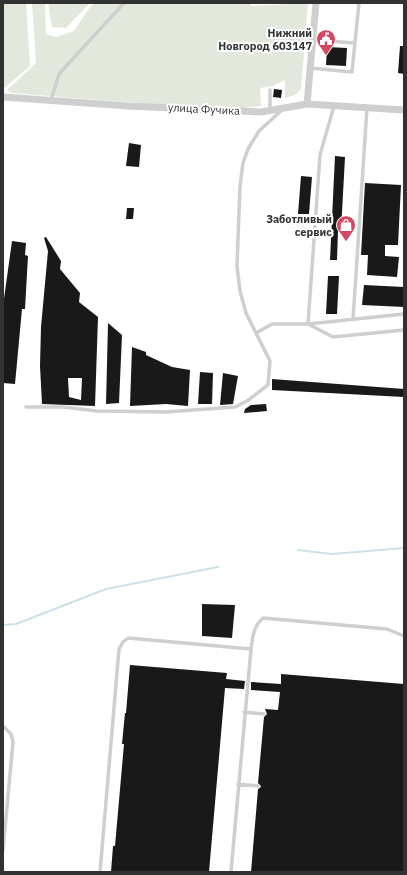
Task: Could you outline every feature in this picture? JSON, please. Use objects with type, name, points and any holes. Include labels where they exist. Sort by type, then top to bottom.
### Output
[{"type":"street","points":[[308,104],[316,3]]},
{"type":"street","name":"улица Фучика","points":[[3,97],[128,106],[261,112],[308,104],[404,110]]},
{"type":"lane","points":[[51,100],[59,74],[124,3]]},
{"type":"lane","points":[[311,68],[352,72],[359,3],[354,3]]},
{"type":"lane","points":[[313,40],[355,43]]},
{"type":"lane","points":[[270,90],[270,111]]},
{"type":"lane","points":[[308,324],[320,155],[334,106]]},
{"type":"lane","points":[[26,407],[63,407],[97,411],[166,412],[235,407],[247,401],[268,385],[270,361],[246,313],[240,291],[238,266],[240,186],[243,163],[248,149],[259,131],[284,108]]},
{"type":"lane","points":[[353,319],[367,108]]},
{"type":"lane","points":[[256,333],[272,324],[308,324],[404,314]]},
{"type":"lane","points":[[308,324],[333,337],[404,330]]},
{"type":"lane","points":[[231,872],[244,712],[253,630],[257,623],[264,618],[387,629],[404,636]]},
{"type":"lane","points":[[100,872],[119,649],[123,642],[128,638],[251,649]]},
{"type":"lane","points":[[244,712],[264,714]]},
{"type":"lane","points":[[3,726],[11,734],[13,742],[3,850]]},
{"type":"lane","points":[[238,784],[258,786]]},
{"type":"shaded area","points":[[3,3],[26,3],[30,66],[3,89]]},
{"type":"shaded area","points":[[32,3],[45,3],[46,34],[56,37],[74,31],[90,7],[95,3],[251,3],[251,6],[308,3],[301,89],[295,95],[285,98],[285,80],[273,86],[260,88],[261,106],[226,110],[11,93],[7,90],[36,63]]},
{"type":"shaded area","points":[[48,3],[90,3],[66,28],[52,27]]},
{"type":"building","points":[[400,46],[404,46],[404,74],[398,73]]},
{"type":"building","points":[[327,47],[347,48],[346,66],[326,65]]},
{"type":"building","points":[[274,89],[282,90],[281,98],[273,97]]},
{"type":"building","points":[[129,143],[141,145],[139,167],[126,166]]},
{"type":"building","points":[[335,156],[345,157],[341,231],[338,231],[337,260],[330,260]]},
{"type":"building","points":[[301,176],[312,177],[309,214],[298,214]]},
{"type":"building","points":[[365,183],[401,185],[398,245],[385,245],[385,256],[399,257],[397,277],[367,275],[368,255],[361,255]]},
{"type":"building","points":[[127,208],[134,208],[133,219],[126,219]]},
{"type":"building","points":[[46,237],[61,261],[60,269],[80,293],[79,302],[98,317],[95,406],[42,404],[40,366],[41,327],[48,251],[44,238]],"holes":[[[68,378],[82,378],[81,400],[69,397]]]},
{"type":"building","points":[[12,241],[26,243],[25,255],[28,256],[25,309],[22,309],[15,384],[3,383],[3,306]]},
{"type":"building","points":[[328,276],[339,276],[337,314],[326,314]]},
{"type":"building","points":[[364,285],[404,287],[404,307],[362,305]]},
{"type":"building","points":[[108,323],[122,335],[119,403],[106,404]]},
{"type":"building","points":[[132,347],[146,352],[146,355],[172,367],[190,370],[188,406],[166,404],[130,406]]},
{"type":"building","points":[[200,372],[213,373],[212,404],[198,404]]},
{"type":"building","points":[[223,373],[238,376],[233,404],[220,405]]},
{"type":"building","points":[[272,379],[404,389],[404,397],[272,390]]},
{"type":"building","points":[[266,404],[267,411],[244,413],[245,409],[251,405]]},
{"type":"building","points":[[202,604],[235,605],[232,638],[202,636]]},
{"type":"building","points":[[130,665],[227,673],[226,679],[245,681],[244,689],[225,688],[209,872],[111,872],[113,846],[115,846],[124,744],[122,744]]},
{"type":"building","points":[[281,674],[404,684],[404,872],[251,872],[258,789],[261,786],[258,783],[264,717],[267,714],[265,709],[278,710],[280,692],[251,690],[251,682],[281,684]]},
{"type":"waterway","points":[[298,550],[332,554],[404,548]]},
{"type":"waterway","points":[[3,625],[16,624],[106,589],[218,567]]},
{"type":"place","name":"Нижний Новгород 603147","points":[[326,56]]},
{"type":"place","name":"Заботливый сервис","points":[[346,242]]}]
